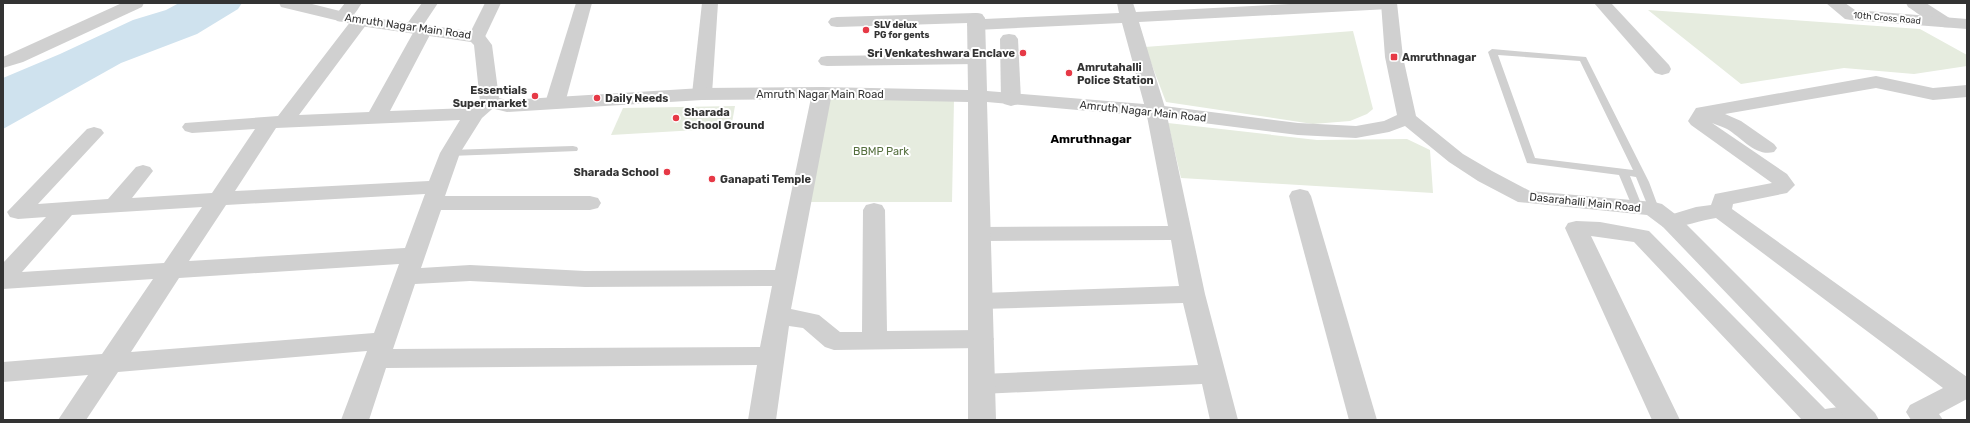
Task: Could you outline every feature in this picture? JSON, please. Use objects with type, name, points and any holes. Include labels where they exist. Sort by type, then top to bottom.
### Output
[{"type":"street","points":[[3,63],[136,3]]},
{"type":"street","name":"Amruth Nagar Main Road","points":[[292,3],[351,19],[477,37],[483,45],[482,108],[702,94],[822,93],[978,96],[1011,100],[1156,111],[1298,129],[1356,132],[1389,126],[1407,118]]},
{"type":"street","points":[[72,420],[218,199],[351,19],[354,3]]},
{"type":"street","points":[[377,116],[430,3]]},
{"type":"street","points":[[477,37],[493,3]]},
{"type":"street","points":[[555,103],[584,3]]},
{"type":"street","points":[[702,94],[710,3]]},
{"type":"street","points":[[837,22],[976,22],[1127,10],[1389,3],[1394,58],[1407,118]]},
{"type":"street","points":[[1602,3],[1662,69]]},
{"type":"street","name":"10th Cross Road","points":[[1834,3],[1851,15],[1967,24]]},
{"type":"street","points":[[1914,3],[1944,23]]},
{"type":"street","points":[[1127,10],[1156,111],[1194,294],[1224,420]]},
{"type":"street","points":[[976,22],[982,420]]},
{"type":"street","points":[[1008,39],[1011,100]]},
{"type":"street","points":[[827,61],[977,59]]},
{"type":"street","points":[[1703,112],[1876,82],[1933,94],[1967,91]]},
{"type":"street","points":[[762,420],[770,356],[822,93]]},
{"type":"street","points":[[192,127],[277,121],[376,118],[377,116],[482,108]]},
{"type":"street","points":[[355,420],[450,153],[482,108]]},
{"type":"street","points":[[1703,112],[1734,125],[1767,148]]},
{"type":"street","points":[[1703,112],[1698,121],[1780,179],[1784,185],[1779,188],[1723,199],[1720,204],[1720,211]]},
{"type":"street","name":"Dasarahalli Main Road","points":[[1407,118],[1456,158],[1485,176],[1526,196],[1654,212]]},
{"type":"street","points":[[10,213],[94,133]]},
{"type":"street","points":[[114,206],[143,171]]},
{"type":"street","points":[[10,213],[218,199],[435,195],[590,203]]},
{"type":"street","points":[[1300,196],[1363,420]]},
{"type":"street","points":[[3,279],[66,209]]},
{"type":"street","points":[[874,210],[875,340]]},
{"type":"street","points":[[1654,212],[1696,214],[1720,211],[1964,389],[1920,412],[1929,420]]},
{"type":"street","points":[[1654,212],[1862,417]]},
{"type":"street","points":[[1666,420],[1576,228],[1600,229],[1641,236],[1819,420],[1862,417]]},
{"type":"street","points":[[980,234],[1182,233]]},
{"type":"street","points":[[3,279],[171,271],[414,255]]},
{"type":"street","points":[[406,277],[470,273],[585,279],[785,278]]},
{"type":"street","points":[[981,300],[1194,294]]},
{"type":"street","points":[[778,314],[810,322],[834,341],[981,339]]},
{"type":"street","points":[[3,372],[109,363],[380,350],[770,356]]},
{"type":"street","points":[[981,384],[1213,374]]},
{"type":"lane","points":[[1640,174],[1531,161],[1492,52],[1583,59],[1640,174],[1654,212]]},
{"type":"lane","points":[[450,153],[573,149]]},
{"type":"lane","points":[[1623,172],[1654,212]]},
{"type":"green space","points":[[1648,10],[1920,29],[1967,55],[1967,66],[1914,74],[1844,68],[1741,84]]},
{"type":"green space","points":[[1353,31],[1373,109],[1367,114],[1350,121],[1313,124],[1166,102],[1145,47]]},
{"type":"green space","name":"BBMP Park","points":[[828,99],[954,99],[952,202],[808,202]]},
{"type":"green space","name":"Sharada School Ground","points":[[735,106],[731,128],[611,135],[623,108]]},
{"type":"green space","points":[[1168,123],[1317,140],[1407,139],[1430,150],[1433,193],[1181,178]]},
{"type":"water","points":[[179,3],[242,3],[238,9],[197,34],[121,63],[3,129],[3,78],[60,54],[133,20],[166,10]]},
{"type":"place","name":"SLV delux PG for gents","points":[[866,30]]},
{"type":"place","name":"Sri Venkateshwara Enclave","points":[[1023,53]]},
{"type":"place","name":"Amruthnagar","points":[[1394,57]]},
{"type":"place","name":"Amrutahalli Police Station","points":[[1069,73]]},
{"type":"place","name":"Essentials Super market","points":[[535,96]]},
{"type":"place","name":"Daily Needs","points":[[597,98]]},
{"type":"place","name":"Sharada School Ground","points":[[676,118]]},
{"type":"place","name":"Sharada School","points":[[667,172]]},
{"type":"place","name":"Ganapati Temple","points":[[712,179]]},
{"type":"district","name":"Amruthnagar","points":[[1091,139]]}]
